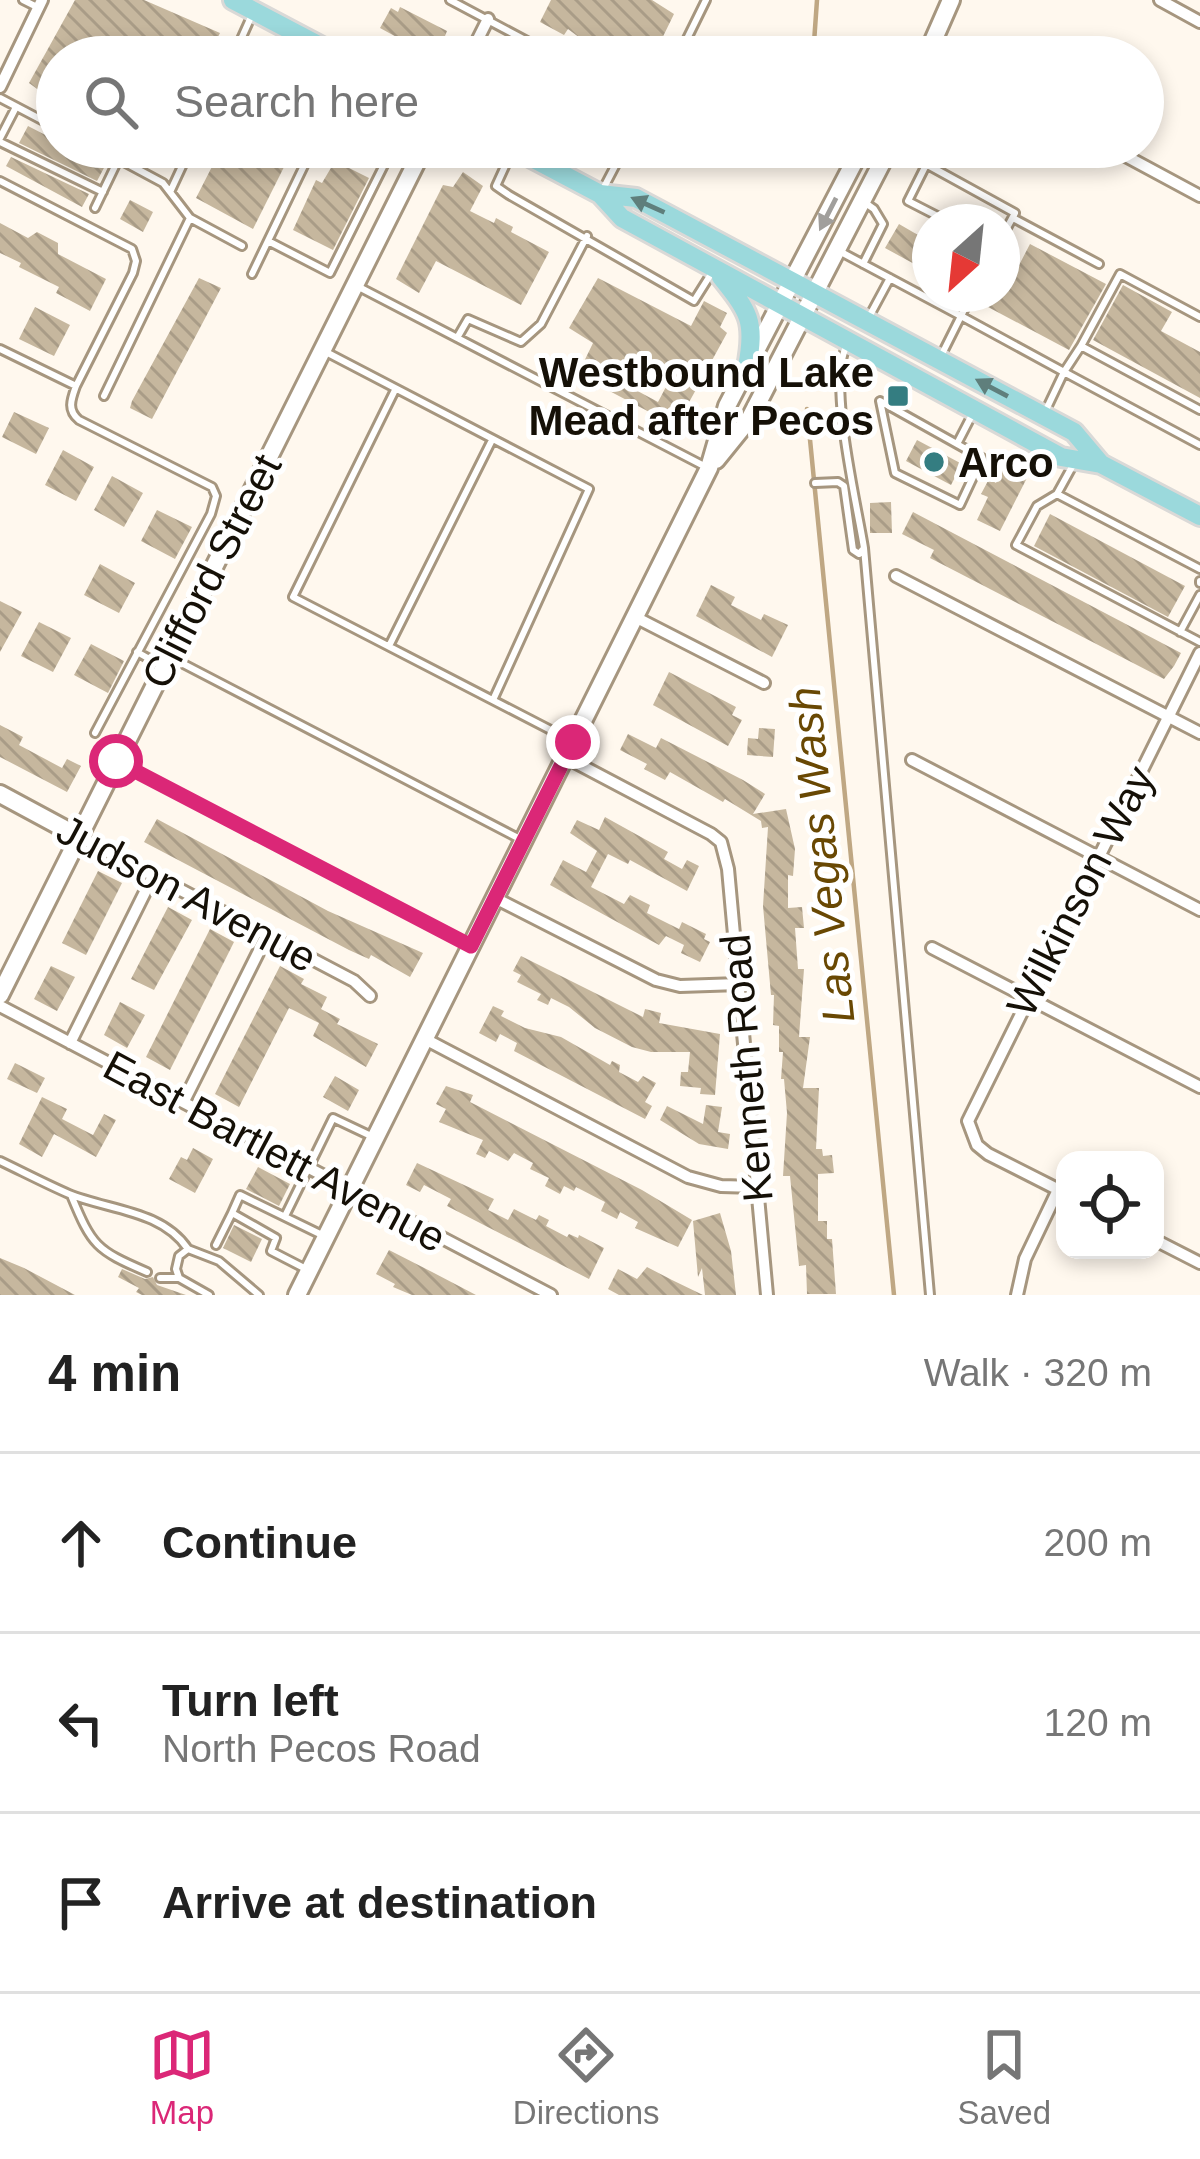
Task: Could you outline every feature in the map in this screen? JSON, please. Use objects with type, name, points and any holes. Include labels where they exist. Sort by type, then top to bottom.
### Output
[{"type":"main road","points":[[233,0],[301,36]]},
{"type":"main road","points":[[936,36],[951,0]]},
{"type":"main road","name":"Clifford Street","points":[[0,995],[413,168]]},
{"type":"main road","points":[[550,168],[600,194],[622,218],[1061,457],[1101,464],[1200,516]]},
{"type":"main road","points":[[297,1295],[709,468],[727,406],[851,168]]},
{"type":"main road","points":[[709,468],[749,418],[881,168]]},
{"type":"main road","points":[[600,194],[636,197],[1043,415],[1074,432],[1101,464]]},
{"type":"main road","points":[[714,268],[750,316],[748,367]]},
{"type":"main road","name":"Judson Avenue","points":[[0,794],[78,836]]},
{"type":"street","points":[[1160,0],[1200,22]]},
{"type":"street","points":[[0,87],[41,4]]},
{"type":"street","points":[[480,36],[488,20]]},
{"type":"street","points":[[1148,168],[1200,196]]},
{"type":"street","points":[[896,576],[1200,734]]},
{"type":"street","points":[[635,616],[764,683]]},
{"type":"street","name":"Wilkinson Way","points":[[1056,1189],[988,1154],[968,1121],[1200,652]]},
{"type":"street","name":"Kenneth Road","points":[[569,749],[721,842],[728,869],[767,1295]]},
{"type":"street","points":[[912,760],[1200,910]]},
{"type":"street","name":"Judson Avenue","points":[[78,836],[354,981],[370,996]]},
{"type":"street","points":[[70,1043],[153,876]]},
{"type":"street","points":[[495,898],[656,980],[680,986],[739,983]]},
{"type":"street","points":[[184,1101],[267,935]]},
{"type":"street","points":[[932,948],[1200,1087]]},
{"type":"street","name":"East Bartlett Avenue","points":[[0,1006],[551,1295]]},
{"type":"street","points":[[425,1039],[688,1177],[722,1186],[757,1186]]},
{"type":"street","points":[[1017,1295],[1025,1259],[1056,1203]]},
{"type":"street","points":[[1164,1245],[1200,1263]]},
{"type":"lane","points":[[23,0],[41,4]]},
{"type":"lane","points":[[450,0],[518,36]]},
{"type":"lane","points":[[688,36],[706,0]]},
{"type":"lane","points":[[242,36],[254,11]]},
{"type":"lane","points":[[0,98],[36,117]]},
{"type":"lane","points":[[14,106],[0,140],[36,158]]},
{"type":"lane","points":[[55,168],[103,192]]},
{"type":"lane","points":[[95,208],[114,168]]},
{"type":"lane","points":[[135,168],[170,190],[190,218],[242,247]]},
{"type":"lane","points":[[170,190],[180,168]]},
{"type":"lane","points":[[252,274],[303,168]]},
{"type":"lane","points":[[268,241],[331,272],[383,168]]},
{"type":"lane","points":[[504,168],[496,186],[694,301],[714,268]]},
{"type":"lane","points":[[600,194],[614,168]]},
{"type":"lane","points":[[914,204],[908,201],[924,168]]},
{"type":"lane","points":[[933,168],[1000,204]]},
{"type":"lane","points":[[0,181],[132,249],[136,261],[76,386],[70,401],[72,414],[212,488],[216,496],[211,514],[95,733]]},
{"type":"lane","points":[[862,201],[874,208],[883,224],[863,263]]},
{"type":"lane","points":[[104,396],[190,218]]},
{"type":"lane","points":[[1020,222],[1100,264]]},
{"type":"lane","points":[[457,338],[468,319],[521,342],[541,325],[587,236]]},
{"type":"lane","points":[[838,250],[1200,445]]},
{"type":"lane","points":[[1043,415],[1120,274],[1200,317]]},
{"type":"lane","points":[[867,321],[890,278]]},
{"type":"lane","points":[[354,285],[709,468]]},
{"type":"lane","points":[[939,360],[963,312]]},
{"type":"lane","points":[[848,341],[841,355],[841,401],[864,548],[930,1295]]},
{"type":"lane","points":[[1082,346],[1200,410]]},
{"type":"lane","points":[[0,349],[76,386]]},
{"type":"lane","points":[[321,350],[589,489],[493,700]]},
{"type":"lane","points":[[394,390],[293,597],[493,700],[569,749]]},
{"type":"lane","points":[[880,401],[938,434],[956,445],[982,458],[959,505],[895,472],[880,401]]},
{"type":"lane","points":[[956,445],[975,410]]},
{"type":"lane","points":[[389,646],[492,440]]},
{"type":"lane","points":[[1076,460],[1057,494],[1037,506],[1016,545],[1200,642]]},
{"type":"lane","points":[[815,483],[844,486],[853,550],[859,554],[864,548]]},
{"type":"lane","points":[[1057,494],[1200,569]]},
{"type":"lane","points":[[1180,632],[1200,595]]},
{"type":"lane","points":[[137,652],[165,661],[524,841]]},
{"type":"lane","points":[[116,761],[471,946]]},
{"type":"lane","points":[[285,1216],[333,1118],[376,1138]]},
{"type":"lane","points":[[0,1161],[71,1195],[126,1209],[171,1231],[188,1249],[220,1262],[258,1295]]},
{"type":"lane","points":[[71,1195],[100,1250],[147,1272]]},
{"type":"lane","points":[[216,1246],[240,1195],[326,1237]]},
{"type":"lane","points":[[232,1213],[276,1238],[271,1251],[310,1270]]},
{"type":"lane","points":[[179,1278],[179,1256],[188,1249]]},
{"type":"lane","points":[[160,1277],[179,1278],[209,1295]]},
{"type":"building","points":[[75,0],[144,0],[220,33],[218,36],[55,36]]},
{"type":"building","points":[[551,0],[652,0],[674,14],[663,36],[577,36],[568,29],[564,35],[540,22]]},
{"type":"building","points":[[400,7],[447,31],[445,36],[395,36],[380,28],[391,8],[398,12]]},
{"type":"building","points":[[28,126],[36,130],[36,151],[19,143]]},
{"type":"building","points":[[11,157],[89,194],[82,207],[6,166]]},
{"type":"building","points":[[70,168],[104,168],[97,181]]},
{"type":"building","points":[[211,168],[284,168],[253,229],[196,198]]},
{"type":"building","points":[[331,168],[349,168],[369,178],[333,250],[293,230],[316,180],[322,183]]},
{"type":"building","points":[[463,172],[483,186],[470,211],[494,223],[496,218],[513,227],[511,232],[549,252],[521,305],[436,261],[419,293],[396,279],[443,185],[453,187]]},
{"type":"building","points":[[130,200],[153,212],[143,232],[120,219]]},
{"type":"building","points":[[0,223],[28,238],[37,232],[58,243],[58,254],[106,279],[90,311],[0,253]]},
{"type":"building","points":[[899,224],[912,232],[912,263],[885,248]]},
{"type":"building","points":[[1030,244],[1106,284],[1069,350],[997,312],[1020,312],[1020,263]]},
{"type":"building","points":[[199,278],[221,288],[152,419],[130,408],[132,401]]},
{"type":"building","points":[[598,278],[691,326],[704,301],[727,313],[720,327],[727,333],[676,426],[598,385],[596,391],[575,380],[593,343],[569,328]],"holes":[[[628,362],[668,383],[658,402],[619,381]]]},
{"type":"building","points":[[1123,285],[1172,312],[1161,331],[1200,352],[1200,398],[1093,340]]},
{"type":"building","points":[[35,307],[70,325],[54,356],[19,339]]},
{"type":"building","points":[[14,412],[49,428],[36,454],[2,437]]},
{"type":"building","points":[[917,440],[962,464],[951,485],[906,461]]},
{"type":"building","points":[[63,450],[94,467],[76,501],[45,485]]},
{"type":"building","points":[[1007,461],[1030,472],[1000,531],[977,520],[988,497],[981,494],[989,479],[996,483]]},
{"type":"building","points":[[112,476],[143,493],[124,527],[94,510]]},
{"type":"building","points":[[891,502],[892,533],[870,533],[870,503]]},
{"type":"building","points":[[157,510],[192,527],[175,559],[141,541]]},
{"type":"building","points":[[913,512],[1181,653],[1174,666],[1164,679],[930,558],[934,550],[902,534]]},
{"type":"building","points":[[1050,514],[1185,586],[1168,617],[1034,546]]},
{"type":"building","points":[[100,564],[135,583],[119,613],[84,595]]},
{"type":"building","points":[[711,585],[735,597],[731,605],[761,620],[764,614],[788,625],[772,657],[696,616]]},
{"type":"building","points":[[0,601],[22,612],[0,652]]},
{"type":"building","points":[[39,622],[71,638],[53,672],[21,656]]},
{"type":"building","points":[[91,644],[124,661],[108,693],[74,675]]},
{"type":"building","points":[[669,672],[736,707],[732,715],[742,720],[728,746],[653,705]]},
{"type":"building","points":[[0,725],[23,737],[19,745],[62,768],[67,759],[81,766],[67,792],[0,757]]},
{"type":"building","points":[[759,728],[775,729],[773,757],[747,755],[748,738],[758,739]]},
{"type":"building","points":[[628,734],[656,748],[661,738],[765,794],[753,814],[786,809],[795,849],[793,876],[788,875],[788,908],[802,907],[804,928],[795,928],[798,969],[804,969],[799,1037],[810,1037],[803,1088],[819,1088],[816,1149],[822,1149],[823,1156],[832,1155],[834,1173],[818,1174],[818,1221],[827,1221],[827,1239],[832,1239],[836,1294],[807,1294],[806,1265],[799,1266],[790,1176],[783,1176],[787,1113],[781,1079],[783,1052],[779,1052],[779,1026],[773,1025],[763,906],[768,827],[762,828],[761,821],[725,799],[670,772],[665,780],[644,769],[647,764],[620,750]]},
{"type":"building","points":[[605,817],[668,852],[664,859],[682,869],[687,860],[699,866],[687,891],[630,860],[628,864],[608,854],[591,887],[624,904],[630,895],[650,905],[647,913],[679,929],[682,922],[706,934],[704,939],[710,942],[700,962],[681,953],[684,945],[666,936],[659,945],[550,885],[563,860],[586,872],[597,851],[570,833],[577,820],[599,830]]},
{"type":"building","points":[[157,819],[328,911],[423,953],[410,977],[144,842]]},
{"type":"building","points":[[98,871],[122,883],[86,955],[62,943]]},
{"type":"building","points":[[168,907],[192,920],[154,990],[131,979]]},
{"type":"building","points":[[210,929],[234,942],[170,1070],[146,1057]]},
{"type":"building","points":[[521,956],[643,1017],[645,1009],[661,1013],[659,1023],[720,1034],[715,1095],[680,1086],[681,1072],[688,1072],[690,1052],[632,1047],[551,998],[548,1005],[537,1000],[541,994],[517,982],[521,975],[513,971]]},
{"type":"building","points":[[51,966],[75,977],[57,1011],[34,999]]},
{"type":"building","points":[[280,966],[327,997],[321,1009],[340,1019],[337,1024],[378,1044],[366,1067],[313,1036],[319,1023],[289,1008],[239,1107],[215,1094]]},
{"type":"building","points":[[120,1002],[145,1015],[127,1048],[104,1035]]},
{"type":"building","points":[[493,1006],[504,1011],[501,1016],[525,1028],[561,1037],[610,1065],[612,1061],[620,1065],[619,1072],[638,1082],[643,1076],[656,1083],[645,1102],[652,1106],[645,1119],[514,1051],[517,1043],[500,1034],[496,1042],[479,1033]]},
{"type":"building","points":[[15,1063],[45,1078],[37,1093],[7,1079]]},
{"type":"building","points":[[335,1076],[359,1090],[348,1111],[323,1097]]},
{"type":"building","points":[[446,1086],[473,1095],[470,1102],[692,1220],[678,1247],[635,1228],[638,1222],[620,1212],[617,1219],[601,1211],[605,1202],[576,1187],[574,1191],[564,1186],[560,1194],[545,1186],[549,1178],[530,1169],[533,1163],[514,1153],[508,1161],[489,1151],[485,1158],[476,1154],[483,1140],[439,1122],[446,1109],[436,1104]]},
{"type":"building","points":[[42,1097],[67,1109],[62,1119],[93,1135],[104,1114],[116,1120],[96,1157],[54,1134],[42,1157],[19,1144]]},
{"type":"building","points":[[706,1105],[722,1107],[718,1132],[730,1134],[728,1149],[699,1144],[660,1120],[667,1106],[703,1124]]},
{"type":"building","points":[[193,1148],[213,1159],[195,1193],[169,1179],[181,1157],[187,1160]]},
{"type":"building","points":[[417,1163],[494,1199],[488,1210],[508,1220],[514,1209],[536,1220],[539,1215],[549,1220],[546,1226],[567,1237],[579,1235],[604,1248],[589,1279],[447,1206],[451,1199],[424,1185],[420,1192],[406,1185]]},
{"type":"building","points":[[258,1167],[290,1184],[279,1206],[246,1189]]},
{"type":"building","points":[[720,1213],[736,1295],[705,1295],[702,1268],[698,1277],[693,1221]]},
{"type":"building","points":[[234,1225],[262,1239],[251,1262],[223,1248]]},
{"type":"building","points":[[389,1250],[476,1295],[412,1295],[393,1287],[376,1274]]},
{"type":"building","points":[[0,1258],[24,1268],[75,1295],[0,1295]]},
{"type":"building","points":[[647,1267],[703,1295],[619,1295],[608,1289],[618,1269],[637,1279]]},
{"type":"building","points":[[122,1269],[145,1279],[153,1277],[157,1285],[186,1295],[142,1295],[136,1292],[139,1288],[118,1277]]},
{"type":"waterway","name":"Las Vegas Wash","points":[[814,36],[817,0]]},
{"type":"waterway","name":"Las Vegas Wash","points":[[807,409],[894,1295]]},
{"type":"place","name":"Westbound Lake Mead after Pecos","points":[[898,396]]},
{"type":"place","name":"Arco","points":[[934,462]]},
{"type":"route","points":[[116,761],[471,946],[573,742]]}]
